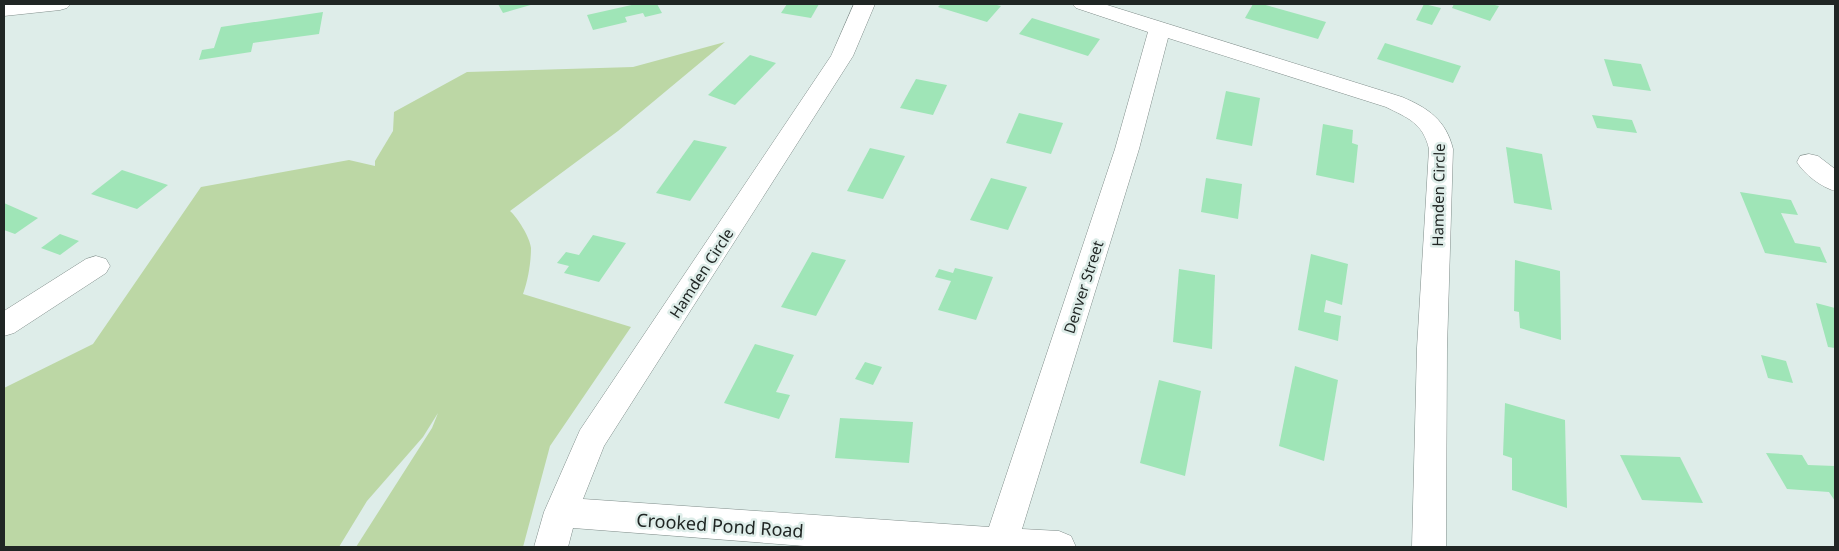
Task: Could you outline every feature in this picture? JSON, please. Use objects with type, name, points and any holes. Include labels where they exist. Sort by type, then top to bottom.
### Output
[{"type":"street","points":[[4,10],[60,4]]},
{"type":"street","name":"Hamden Circle","points":[[551,547],[560,512],[591,440],[842,56],[864,4]]},
{"type":"street","name":"Hamden Circle","points":[[1083,4],[1394,102],[1424,117],[1439,135],[1441,149],[1432,348],[1429,547]]},
{"type":"street","name":"Denver Street","points":[[999,546],[1127,149],[1160,28]]},
{"type":"street","points":[[1808,162],[1835,182]]},
{"type":"street","points":[[4,325],[96,266]]},
{"type":"street","name":"Crooked Pond Road","points":[[560,512],[999,546],[1059,547]]},
{"type":"green space","points":[[725,42],[618,131],[510,211],[523,228],[531,248],[529,271],[523,294],[631,327],[550,446],[523,547],[356,547],[432,428],[438,413],[423,437],[367,501],[339,547],[4,547],[4,388],[93,344],[201,187],[349,160],[375,166],[375,161],[393,131],[394,112],[467,72],[633,67]]},
{"type":"building","points":[[498,4],[534,4],[503,13]]},
{"type":"building","points":[[636,4],[657,4],[662,13],[645,17],[643,13],[625,17],[627,22],[593,30],[587,15]]},
{"type":"building","points":[[787,4],[819,4],[811,18],[781,13]]},
{"type":"building","points":[[941,4],[993,4],[1001,6],[987,22],[938,7]]},
{"type":"building","points":[[1253,4],[1262,4],[1326,22],[1318,39],[1245,18]]},
{"type":"building","points":[[1424,4],[1441,8],[1432,25],[1416,20]]},
{"type":"building","points":[[1454,4],[1491,4],[1499,6],[1490,21],[1452,8]]},
{"type":"building","points":[[323,12],[319,34],[253,43],[251,52],[199,60],[202,50],[214,48],[221,27]]},
{"type":"building","points":[[1032,18],[1100,39],[1088,56],[1019,34]]},
{"type":"building","points":[[1385,43],[1461,66],[1453,83],[1377,59]]},
{"type":"building","points":[[750,55],[776,63],[735,105],[708,95]]},
{"type":"building","points":[[1604,59],[1641,64],[1651,91],[1613,86]]},
{"type":"building","points":[[916,79],[947,85],[933,115],[900,108]]},
{"type":"building","points":[[1226,91],[1260,98],[1252,146],[1216,139]]},
{"type":"building","points":[[1019,113],[1063,123],[1051,154],[1006,143]]},
{"type":"building","points":[[1592,115],[1632,120],[1637,133],[1597,128]]},
{"type":"building","points":[[1323,124],[1353,130],[1352,143],[1358,145],[1354,183],[1316,175]]},
{"type":"building","points":[[694,140],[727,147],[690,201],[656,193]]},
{"type":"building","points":[[1506,147],[1542,154],[1552,210],[1514,203]]},
{"type":"building","points":[[870,148],[905,156],[883,199],[847,191]]},
{"type":"building","points":[[122,170],[168,185],[137,209],[91,194]]},
{"type":"building","points":[[991,178],[1027,187],[1008,230],[970,220]]},
{"type":"building","points":[[1206,178],[1242,184],[1238,219],[1201,212]]},
{"type":"building","points":[[1740,192],[1791,200],[1798,215],[1781,213],[1795,243],[1820,247],[1827,263],[1765,253]]},
{"type":"building","points":[[4,203],[38,218],[15,234],[4,230]]},
{"type":"building","points":[[60,234],[79,241],[60,255],[41,248]]},
{"type":"building","points":[[593,235],[626,243],[599,282],[564,273],[569,266],[557,263],[566,252],[579,255]]},
{"type":"building","points":[[812,252],[846,260],[816,316],[781,307]]},
{"type":"building","points":[[1311,254],[1348,264],[1342,305],[1326,300],[1324,312],[1341,316],[1338,341],[1298,330]]},
{"type":"building","points":[[1515,260],[1560,271],[1561,340],[1520,328],[1519,312],[1514,311]]},
{"type":"building","points":[[955,268],[993,277],[976,320],[938,310],[951,281],[935,277],[939,269],[953,273]]},
{"type":"building","points":[[1179,269],[1215,275],[1212,349],[1173,342]]},
{"type":"building","points":[[1816,303],[1835,308],[1835,348],[1828,347]]},
{"type":"building","points":[[755,344],[794,355],[776,392],[790,395],[779,419],[724,403]]},
{"type":"building","points":[[1761,355],[1786,361],[1793,383],[1768,378]]},
{"type":"building","points":[[865,362],[882,367],[873,385],[855,379]]},
{"type":"building","points":[[1295,366],[1338,380],[1324,461],[1279,446]]},
{"type":"building","points":[[1159,380],[1201,391],[1185,476],[1140,463]]},
{"type":"building","points":[[1505,403],[1565,420],[1567,508],[1512,490],[1512,458],[1503,455]]},
{"type":"building","points":[[840,418],[913,422],[909,463],[835,458]]},
{"type":"building","points":[[1766,453],[1802,455],[1808,465],[1835,466],[1835,501],[1829,492],[1787,489]]},
{"type":"building","points":[[1620,455],[1680,457],[1703,503],[1642,500]]}]
